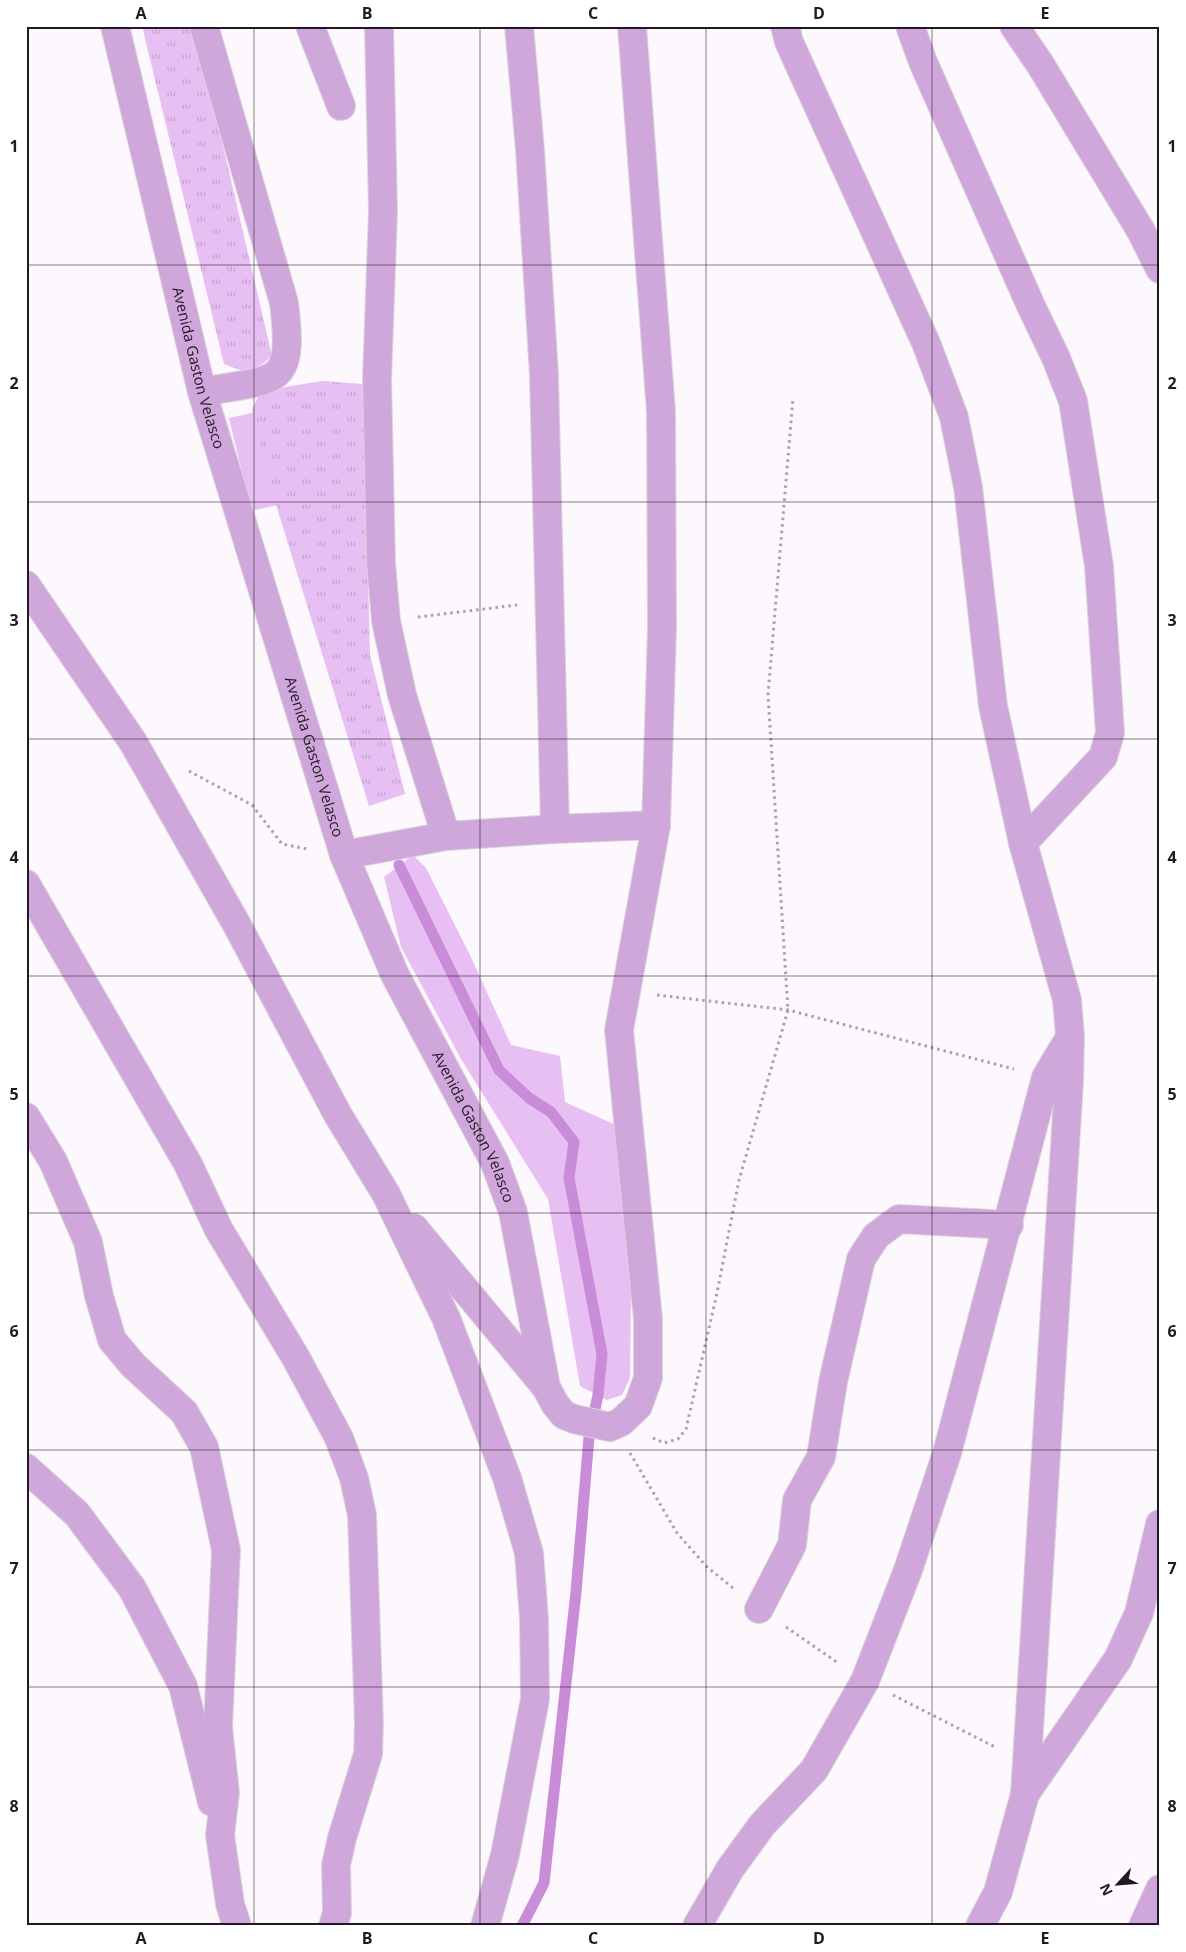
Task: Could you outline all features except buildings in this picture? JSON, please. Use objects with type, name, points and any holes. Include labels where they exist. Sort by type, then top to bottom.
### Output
[{"type":"street","name":"Avenida Gaston Velasco","points":[[115,26],[202,392],[344,855],[395,975],[495,1164],[513,1212],[546,1387],[555,1404],[564,1415],[574,1420],[615,1425]]},
{"type":"street","points":[[202,392],[268,380],[282,371],[286,359],[288,337],[284,302],[204,26]]},
{"type":"street","points":[[310,26],[341,106]]},
{"type":"street","points":[[379,26],[383,210],[377,379],[381,563],[386,620],[402,695],[446,836]]},
{"type":"street","points":[[519,26],[530,150],[544,375],[551,601],[555,829]]},
{"type":"street","points":[[615,1425],[638,1406],[648,1378],[648,1319],[619,1030],[656,825],[662,628],[661,412],[632,26]]},
{"type":"street","points":[[785,26],[789,42],[926,343],[954,417],[968,487],[993,706],[1023,842],[1067,1000],[1070,1036],[1025,1794],[998,1892],[980,1926]]},
{"type":"street","points":[[910,26],[987,207],[1056,358],[1073,401],[1099,566],[1110,733],[1103,757],[1023,842]]},
{"type":"street","points":[[1014,26],[1045,72],[1141,231],[1160,269]]},
{"type":"street","points":[[26,585],[133,742],[237,925],[338,1115],[386,1194],[446,1318],[507,1478],[529,1553],[534,1619],[535,1699],[505,1855],[485,1926]]},
{"type":"street","points":[[344,855],[446,836],[656,825]]},
{"type":"street","points":[[26,884],[188,1164],[219,1230],[296,1358],[339,1438],[354,1478],[362,1515],[370,1724],[368,1754],[342,1838],[336,1865],[337,1913],[333,1926]]},
{"type":"street","points":[[697,1926],[730,1869],[762,1824],[814,1770],[865,1681],[908,1570],[947,1453],[1009,1225],[1046,1077],[1070,1036]]},
{"type":"street","points":[[26,1117],[52,1161],[88,1242],[99,1296],[112,1340],[133,1365],[184,1412],[204,1448],[226,1550],[218,1727],[225,1794],[220,1835]]},
{"type":"street","points":[[386,1194],[546,1387]]},
{"type":"street","points":[[759,1609],[792,1545],[796,1500],[821,1457],[833,1382],[861,1259],[876,1236],[899,1219],[1009,1225]]},
{"type":"street","points":[[26,1468],[77,1514],[132,1588],[183,1686],[220,1835],[230,1904],[237,1926]]},
{"type":"street","points":[[1025,1794],[1118,1659],[1139,1613],[1160,1524]]},
{"type":"street","points":[[1143,1926],[1160,1889]]},
{"type":"path","points":[[615,1425],[664,1443],[678,1439],[686,1430],[717,1293],[739,1180],[788,1010],[768,695],[793,398]]},
{"type":"path","points":[[386,620],[551,601]]},
{"type":"path","points":[[184,769],[252,805],[282,844],[344,855]]},
{"type":"path","points":[[625,991],[788,1010],[1046,1077]]},
{"type":"path","points":[[615,1425],[677,1533],[706,1566],[759,1609],[865,1681],[1027,1763]]},
{"type":"green space","points":[[142,26],[195,26],[272,356],[250,374],[224,364]]},
{"type":"green space","points":[[322,381],[363,384],[370,655],[405,794],[369,806],[277,508],[252,409],[261,391]]},
{"type":"green space","points":[[301,402],[349,489],[251,511],[229,418]]},
{"type":"green space","points":[[413,855],[426,868],[470,955],[511,1045],[560,1056],[565,1102],[633,1133],[630,1378],[622,1395],[607,1400],[580,1386],[548,1199],[461,1059],[401,947],[384,877]]},
{"type":"waterway","points":[[399,865],[499,1070],[529,1098],[551,1112],[574,1142],[569,1178],[602,1354],[598,1395],[589,1437],[576,1592],[544,1883],[522,1926]]}]
